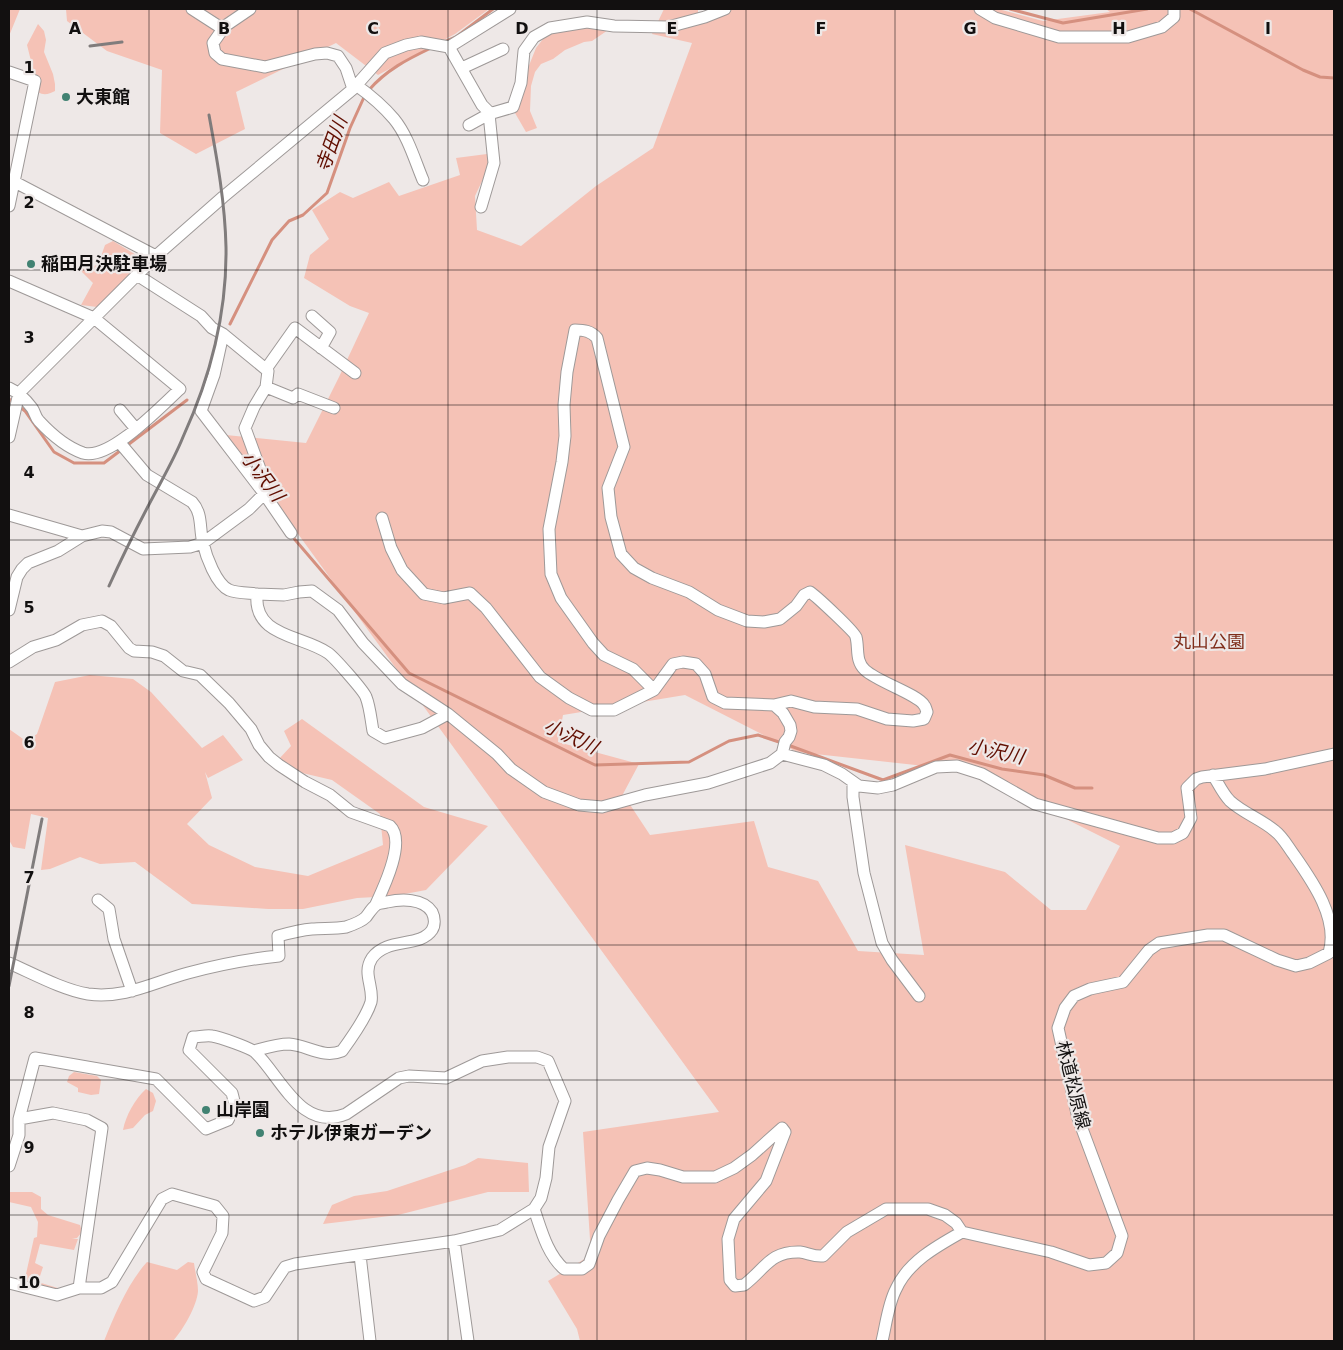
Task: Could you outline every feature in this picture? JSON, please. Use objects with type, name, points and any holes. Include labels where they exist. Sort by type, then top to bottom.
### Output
[{"type":"street","points":[[192,9],[223,29]]},
{"type":"street","points":[[250,9],[223,29],[213,43],[215,53],[222,60],[265,66],[315,54],[338,56],[346,68],[354,87],[373,97],[395,120],[423,180]]},
{"type":"street","points":[[9,436],[14,391],[94,318],[156,256],[354,87],[385,53],[420,42],[447,46],[510,9]]},
{"type":"street","points":[[469,125],[489,114],[513,107],[520,83],[524,52],[534,37],[550,28],[587,22],[614,26],[668,27],[705,17],[725,9]]},
{"type":"street","points":[[980,9],[995,18],[1059,37],[1128,37],[1162,27],[1174,13]]},
{"type":"street","points":[[447,46],[462,68],[482,105],[490,113],[494,163],[481,207]]},
{"type":"street","points":[[462,68],[503,49]]},
{"type":"street","points":[[9,72],[35,81],[12,180],[9,206]]},
{"type":"street","points":[[12,180],[156,256]]},
{"type":"street","points":[[9,610],[22,569],[28,563],[58,551],[82,536],[107,531],[137,547],[150,550],[190,547],[203,543],[261,497],[264,480],[245,428],[254,407],[266,387],[269,376],[266,369],[223,334],[212,328],[202,316],[137,275]]},
{"type":"street","points":[[9,281],[94,318],[180,389],[120,443],[96,453],[84,453],[61,441],[47,430],[36,418],[33,409],[14,391]]},
{"type":"street","points":[[312,316],[330,332],[321,348]]},
{"type":"street","points":[[266,369],[295,328],[355,373]]},
{"type":"street","points":[[382,518],[391,548],[402,570],[424,594],[444,598],[470,593],[486,608],[540,677],[569,698],[592,710],[614,710],[654,690],[673,664],[683,662],[696,664],[705,674],[713,697],[724,703],[774,705],[791,701],[814,707],[857,709],[887,719],[913,721],[924,718],[927,712],[924,705],[916,698],[875,677],[862,668],[857,654],[856,637],[852,629],[810,592],[804,595],[796,606],[780,619],[764,622],[747,620],[718,610],[689,592],[652,578],[634,568],[622,554],[611,517],[608,488],[624,447],[597,338],[594,334],[585,330],[575,330],[567,372],[562,462],[549,529],[551,574],[561,598],[593,643],[604,655],[633,669],[654,690]]},
{"type":"street","points":[[223,334],[214,375],[201,411],[261,497],[291,533]]},
{"type":"street","points":[[266,387],[293,398],[298,394],[334,408]]},
{"type":"street","points":[[120,410],[136,429]]},
{"type":"street","points":[[120,443],[147,475],[192,502],[197,508],[203,543],[218,582],[229,590],[256,594],[284,595],[312,591],[338,610],[363,643],[402,684],[448,714],[497,754],[511,769],[544,792],[579,805],[602,807],[645,795],[708,783],[770,763],[782,754],[785,742],[789,737],[790,725],[784,713],[774,705]]},
{"type":"street","points":[[9,515],[82,536]]},
{"type":"street","points":[[256,594],[256,602],[261,619],[277,631],[328,653],[365,695],[373,731],[385,738],[422,728],[448,714]]},
{"type":"street","points":[[9,662],[34,647],[56,640],[82,626],[102,621],[111,626],[129,648],[134,651],[152,652],[164,656],[183,671],[200,675],[229,703],[251,729],[259,745],[269,757],[305,782],[330,795],[351,812],[390,826],[396,836],[389,876],[376,904],[364,919],[345,927],[310,929],[278,936],[279,956],[236,962],[187,973],[132,992],[113,995],[81,992],[9,963]]},
{"type":"street","points":[[782,754],[824,765],[842,774],[859,786],[878,788],[893,785],[936,767],[957,766],[982,774],[1035,804],[1158,838],[1173,838],[1183,833],[1192,818],[1187,788],[1196,779],[1212,775],[1265,769],[1334,754]]},
{"type":"street","name":"林道松原線","points":[[962,1232],[1043,1250],[1089,1265],[1106,1263],[1117,1253],[1122,1236],[1078,1118],[1058,1028],[1065,1008],[1074,996],[1090,989],[1123,982],[1149,950],[1159,943],[1198,936],[1224,935],[1277,960],[1296,966],[1309,963],[1329,954],[1332,943],[1329,924],[1324,903],[1317,888],[1285,842],[1274,830],[1229,800],[1212,775]]},
{"type":"street","points":[[853,783],[853,797],[864,873],[882,943],[892,960],[919,996]]},
{"type":"street","points":[[98,900],[109,909],[114,939],[132,992]]},
{"type":"street","points":[[9,1166],[19,1134],[19,1119],[35,1058],[156,1079],[206,1129],[228,1120],[236,1105],[232,1093],[189,1050],[193,1037],[212,1036],[254,1051],[289,1044],[327,1054],[335,1054],[342,1051],[366,1013],[371,1001],[367,976],[368,966],[372,959],[379,950],[389,945],[425,938],[431,932],[434,925],[433,915],[428,906],[416,901],[398,900],[376,904]]},
{"type":"street","points":[[9,1283],[57,1295],[79,1288],[100,1288],[112,1282],[162,1199],[172,1194],[215,1206],[223,1216],[222,1233],[203,1272],[206,1279],[254,1301],[265,1297],[285,1267],[454,1240],[500,1230],[534,1209],[541,1198],[546,1178],[549,1148],[565,1101],[548,1061],[537,1057],[508,1057],[482,1061],[446,1078],[409,1076],[394,1082],[346,1114],[325,1118],[313,1115],[293,1099],[254,1051]]},
{"type":"street","points":[[19,1119],[53,1112],[87,1120],[102,1128],[79,1288]]},
{"type":"street","points":[[534,1209],[544,1238],[556,1262],[564,1269],[582,1269],[589,1264],[599,1236],[635,1171],[646,1168],[683,1177],[714,1177],[740,1164],[782,1128],[785,1132],[766,1182],[734,1219],[728,1239],[730,1280],[736,1286],[744,1285],[772,1259],[782,1253],[802,1252],[823,1256],[847,1232],[886,1209],[928,1209],[945,1215],[956,1223],[962,1232],[939,1244],[905,1272],[895,1290],[882,1341]]},
{"type":"street","points":[[454,1240],[468,1341]]},
{"type":"street","points":[[360,1255],[370,1341]]},
{"type":"green space","points":[[9,9],[20,9],[9,36]]},
{"type":"green space","points":[[66,9],[489,9],[455,34],[378,75],[336,43],[236,92],[245,129],[196,154],[160,133],[162,70],[107,51],[67,21]]},
{"type":"green space","name":"丸山公園","points":[[664,9],[698,9],[698,20],[726,9],[998,9],[1043,21],[1110,12],[1106,9],[1334,9],[1334,1341],[580,1341],[577,1329],[548,1281],[591,1255],[583,1132],[719,1112],[226,435],[306,443],[369,313],[350,306],[304,278],[310,255],[329,239],[312,210],[340,192],[353,198],[389,182],[399,196],[460,175],[456,158],[487,154],[491,162],[475,196],[477,230],[521,246],[596,186],[653,148],[692,43],[652,34]],"holes":[[[685,695],[797,752],[970,771],[1120,846],[1086,910],[1051,910],[1005,872],[905,845],[924,955],[858,951],[818,881],[768,867],[754,821],[650,835],[623,794],[639,764],[558,742],[563,715]]]},
{"type":"green space","points":[[38,24],[44,31],[46,40],[44,52],[55,84],[55,91],[46,94],[38,92],[40,77],[28,74],[31,61],[27,45]]},
{"type":"green space","points":[[614,26],[592,41],[584,42],[565,50],[553,59],[541,64],[535,72],[531,86],[530,111],[537,128],[526,132],[515,113],[520,88],[536,48],[550,30]]},
{"type":"green space","points":[[113,241],[143,259],[110,297],[97,307],[81,305],[93,283],[79,269],[98,265],[105,245]]},
{"type":"green space","points":[[90,675],[133,679],[151,692],[202,748],[223,735],[243,760],[208,778],[205,772],[212,798],[187,824],[209,845],[255,867],[308,876],[383,845],[380,814],[332,780],[298,772],[279,759],[291,746],[284,731],[302,719],[424,807],[488,826],[426,890],[394,896],[357,898],[303,909],[268,909],[192,904],[135,862],[100,864],[80,857],[50,869],[41,870],[48,818],[31,814],[25,849],[13,847],[9,840],[9,729],[26,741],[37,734],[55,682]]},
{"type":"green space","points":[[74,1072],[97,1076],[101,1080],[99,1094],[91,1095],[78,1092],[78,1088],[67,1082],[69,1076]]},
{"type":"green space","points":[[146,1089],[153,1093],[156,1101],[153,1111],[145,1115],[133,1128],[123,1130],[132,1108]]},
{"type":"green space","points":[[478,1158],[528,1163],[529,1192],[488,1192],[398,1215],[323,1224],[332,1205],[354,1196],[387,1191],[465,1165]]},
{"type":"green space","points":[[9,1192],[32,1192],[41,1197],[41,1209],[48,1215],[80,1225],[82,1232],[77,1238],[72,1239],[78,1239],[74,1250],[40,1244],[35,1263],[43,1267],[38,1282],[61,1289],[52,1290],[24,1283],[34,1238],[37,1237],[38,1222],[31,1207],[9,1202]]},
{"type":"green space","points":[[147,1262],[177,1270],[188,1262],[194,1263],[198,1291],[189,1318],[173,1341],[104,1341],[128,1289]]},
{"type":"waterway","name":"寺田川","points":[[444,42],[456,37],[493,9]]},
{"type":"waterway","name":"寺田川","points":[[1010,9],[1063,23],[1147,9]]},
{"type":"waterway","name":"寺田川","points":[[1190,9],[1303,70],[1320,77],[1334,78]]},
{"type":"waterway","name":"寺田川","points":[[369,90],[390,71],[431,48]]},
{"type":"waterway","name":"寺田川","points":[[230,324],[272,240],[289,221],[303,215],[327,193],[350,128],[365,95]]},
{"type":"waterway","name":"寺田川","points":[[9,399],[14,403]]},
{"type":"waterway","name":"寺田川","points":[[19,406],[25,411],[54,452],[74,463],[104,463],[187,400]]},
{"type":"waterway","name":"小沢川","points":[[291,535],[409,673],[595,765],[689,762],[729,741],[758,735],[782,743]]},
{"type":"waterway","name":"小沢川","points":[[788,745],[883,780],[950,755],[1002,769],[1044,775],[1075,788],[1092,788]]},
{"type":"railway","points":[[90,46],[122,42]]},
{"type":"railway","points":[[109,586],[193,415],[215,344],[224,296],[226,247],[218,164],[209,115]]},
{"type":"railway","points":[[9,986],[42,819]]},
{"type":"place","name":"大東館","points":[[66,97]]},
{"type":"place","name":"稲田月決駐車場","points":[[31,264]]},
{"type":"place","name":"山岸園","points":[[206,1110]]},
{"type":"place","name":"ホテル伊東ガーデン","points":[[260,1133]]}]
